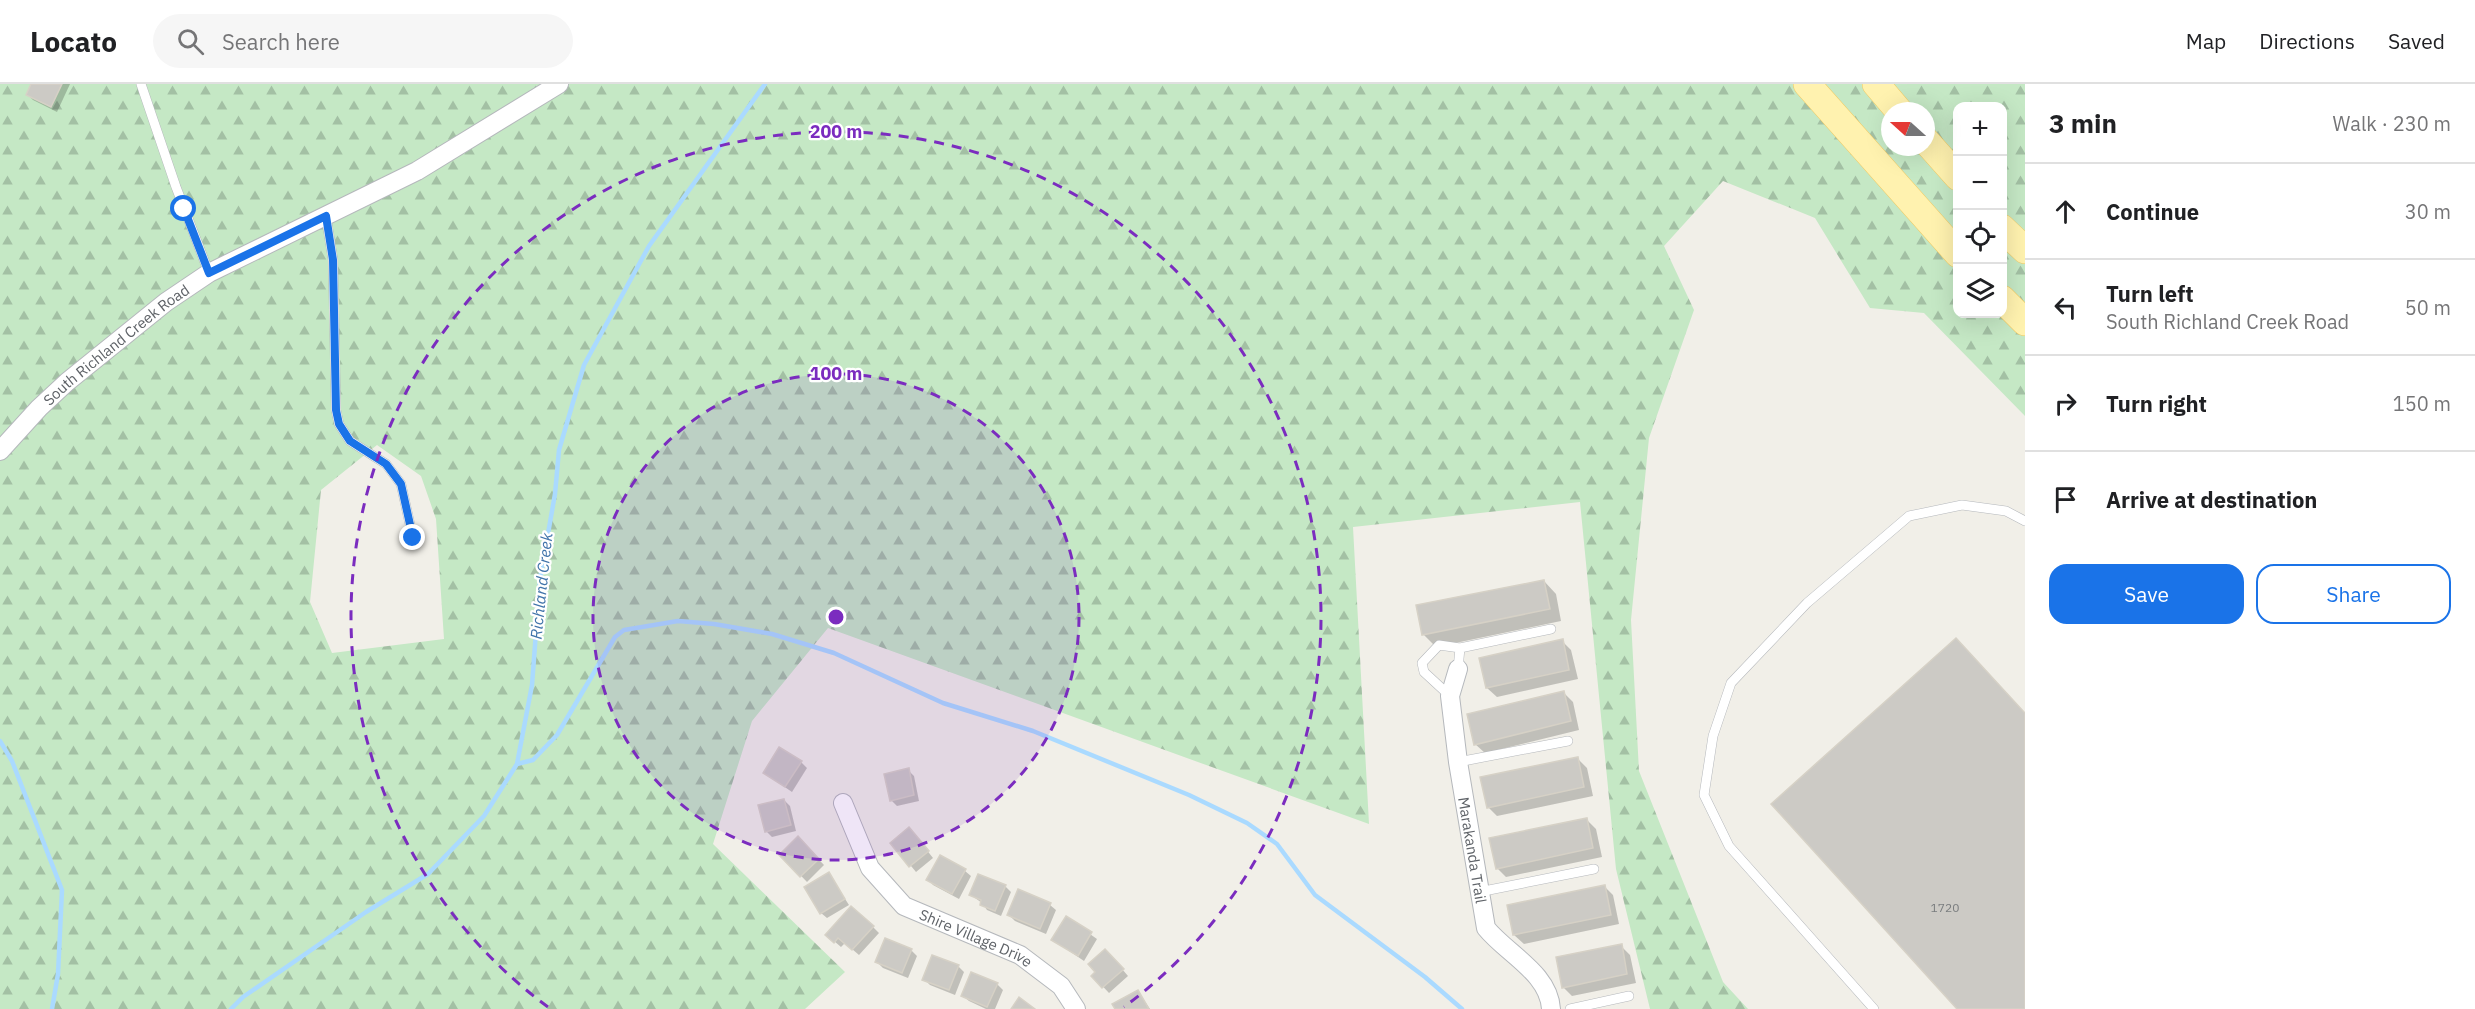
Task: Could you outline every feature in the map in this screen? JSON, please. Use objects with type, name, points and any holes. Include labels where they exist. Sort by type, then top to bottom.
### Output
[{"type":"main road","points":[[1807,84],[1953,249]]},
{"type":"main road","points":[[1876,84],[1891,102]]},
{"type":"main road","points":[[1935,151],[1953,171]]},
{"type":"main road","points":[[2007,233],[2025,250]]},
{"type":"main road","points":[[2007,304],[2025,322]]},
{"type":"street","name":"South Richland Creek Road","points":[[0,451],[39,408],[68,382],[166,303],[209,273],[417,171],[559,84]]},
{"type":"street","name":"Marakanda Trail","points":[[1458,669],[1450,696],[1458,762],[1486,928],[1499,944],[1529,967],[1545,988],[1551,1009]]},
{"type":"street","name":"Shire Village Drive","points":[[843,803],[870,868],[904,906],[1020,955],[1061,986],[1076,1009]]},
{"type":"lane","points":[[141,84],[176,187],[209,273]]},
{"type":"lane","points":[[326,216],[333,260],[336,410],[339,424],[350,441],[386,464],[401,484],[413,538]]},
{"type":"lane","points":[[1874,1009],[1729,846],[1704,795],[1713,736],[1731,683],[1807,603],[1909,516],[1962,505],[2007,511],[2025,521]]},
{"type":"lane","points":[[1450,696],[1424,672],[1422,663],[1439,645],[1460,648],[1551,629]]},
{"type":"lane","points":[[1458,669],[1460,648]]},
{"type":"lane","points":[[1458,762],[1568,741]]},
{"type":"lane","points":[[1479,892],[1594,869]]},
{"type":"lane","points":[[1570,1009],[1629,996]]},
{"type":"green space","points":[[0,84],[2025,84],[2025,416],[1924,313],[1870,308],[1815,218],[1723,181],[1664,246],[1694,310],[1649,438],[1631,620],[1639,771],[1723,982],[1748,1009],[1650,1009],[1616,869],[1580,502],[1353,527],[1369,824],[828,628],[752,721],[713,844],[845,972],[805,1009],[0,1009]],"holes":[[[377,445],[421,476],[436,519],[444,639],[332,653],[310,602],[321,490]]]},
{"type":"building","points":[[31,84],[62,84],[51,107],[26,95]]},
{"type":"building","points":[[1544,580],[1550,609],[1422,635],[1416,605]]},
{"type":"building","points":[[1956,638],[2025,713],[2025,1009],[1957,1009],[1771,804]]},
{"type":"building","points":[[1563,639],[1569,670],[1486,688],[1479,658]]},
{"type":"building","points":[[1564,691],[1571,721],[1474,745],[1467,714]]},
{"type":"building","points":[[779,747],[802,761],[785,787],[763,773]]},
{"type":"building","points":[[1578,757],[1584,787],[1487,808],[1480,777]]},
{"type":"building","points":[[909,768],[914,795],[890,801],[884,774]]},
{"type":"building","points":[[784,799],[791,825],[765,832],[758,805]]},
{"type":"building","points":[[1587,818],[1593,848],[1496,869],[1489,838]]},
{"type":"building","points":[[909,827],[929,851],[909,867],[890,843]]},
{"type":"building","points":[[798,836],[819,859],[800,877],[779,855]]},
{"type":"building","points":[[940,855],[966,869],[952,894],[926,880]]},
{"type":"building","points":[[829,872],[845,899],[820,914],[804,887]]},
{"type":"building","points":[[978,874],[1006,885],[995,911],[980,905],[981,900],[969,895]]},
{"type":"building","points":[[1605,885],[1611,915],[1513,935],[1507,905]]},
{"type":"building","points":[[1018,889],[1051,903],[1040,929],[1007,915]]},
{"type":"building","points":[[851,906],[874,926],[852,950],[838,938],[834,943],[825,935]]},
{"type":"building","points":[[1066,916],[1092,932],[1078,956],[1051,940]]},
{"type":"building","points":[[885,938],[912,949],[902,973],[875,962]]},
{"type":"building","points":[[1622,944],[1627,974],[1562,988],[1556,957]]},
{"type":"building","points":[[1105,949],[1124,969],[1102,988],[1091,976],[1095,972],[1088,964]]},
{"type":"building","points":[[932,955],[959,965],[949,990],[922,980]]},
{"type":"building","points":[[971,972],[998,983],[987,1007],[961,996]]},
{"type":"building","points":[[1138,990],[1149,1009],[1115,1009],[1112,1004]]},
{"type":"building","points":[[1019,997],[1035,1009],[1011,1009]]},
{"type":"waterway","name":"Richland Creek","points":[[231,1009],[243,997],[366,912],[428,874],[484,816],[517,764],[532,685],[540,579],[555,494],[559,450],[584,365],[649,246],[765,84]]},
{"type":"waterway","points":[[517,764],[533,760],[557,735],[615,637],[624,630],[678,621],[714,624],[772,634],[834,653],[943,703],[1033,731],[1189,795],[1247,823],[1277,844],[1315,895],[1425,977],[1462,1009]]},
{"type":"waterway","points":[[0,741],[12,761],[62,890],[58,974],[52,1009]]},
{"type":"route","points":[[184,209],[209,273],[326,216],[333,260],[336,410],[339,424],[350,441],[386,464],[401,484],[413,538]]}]
